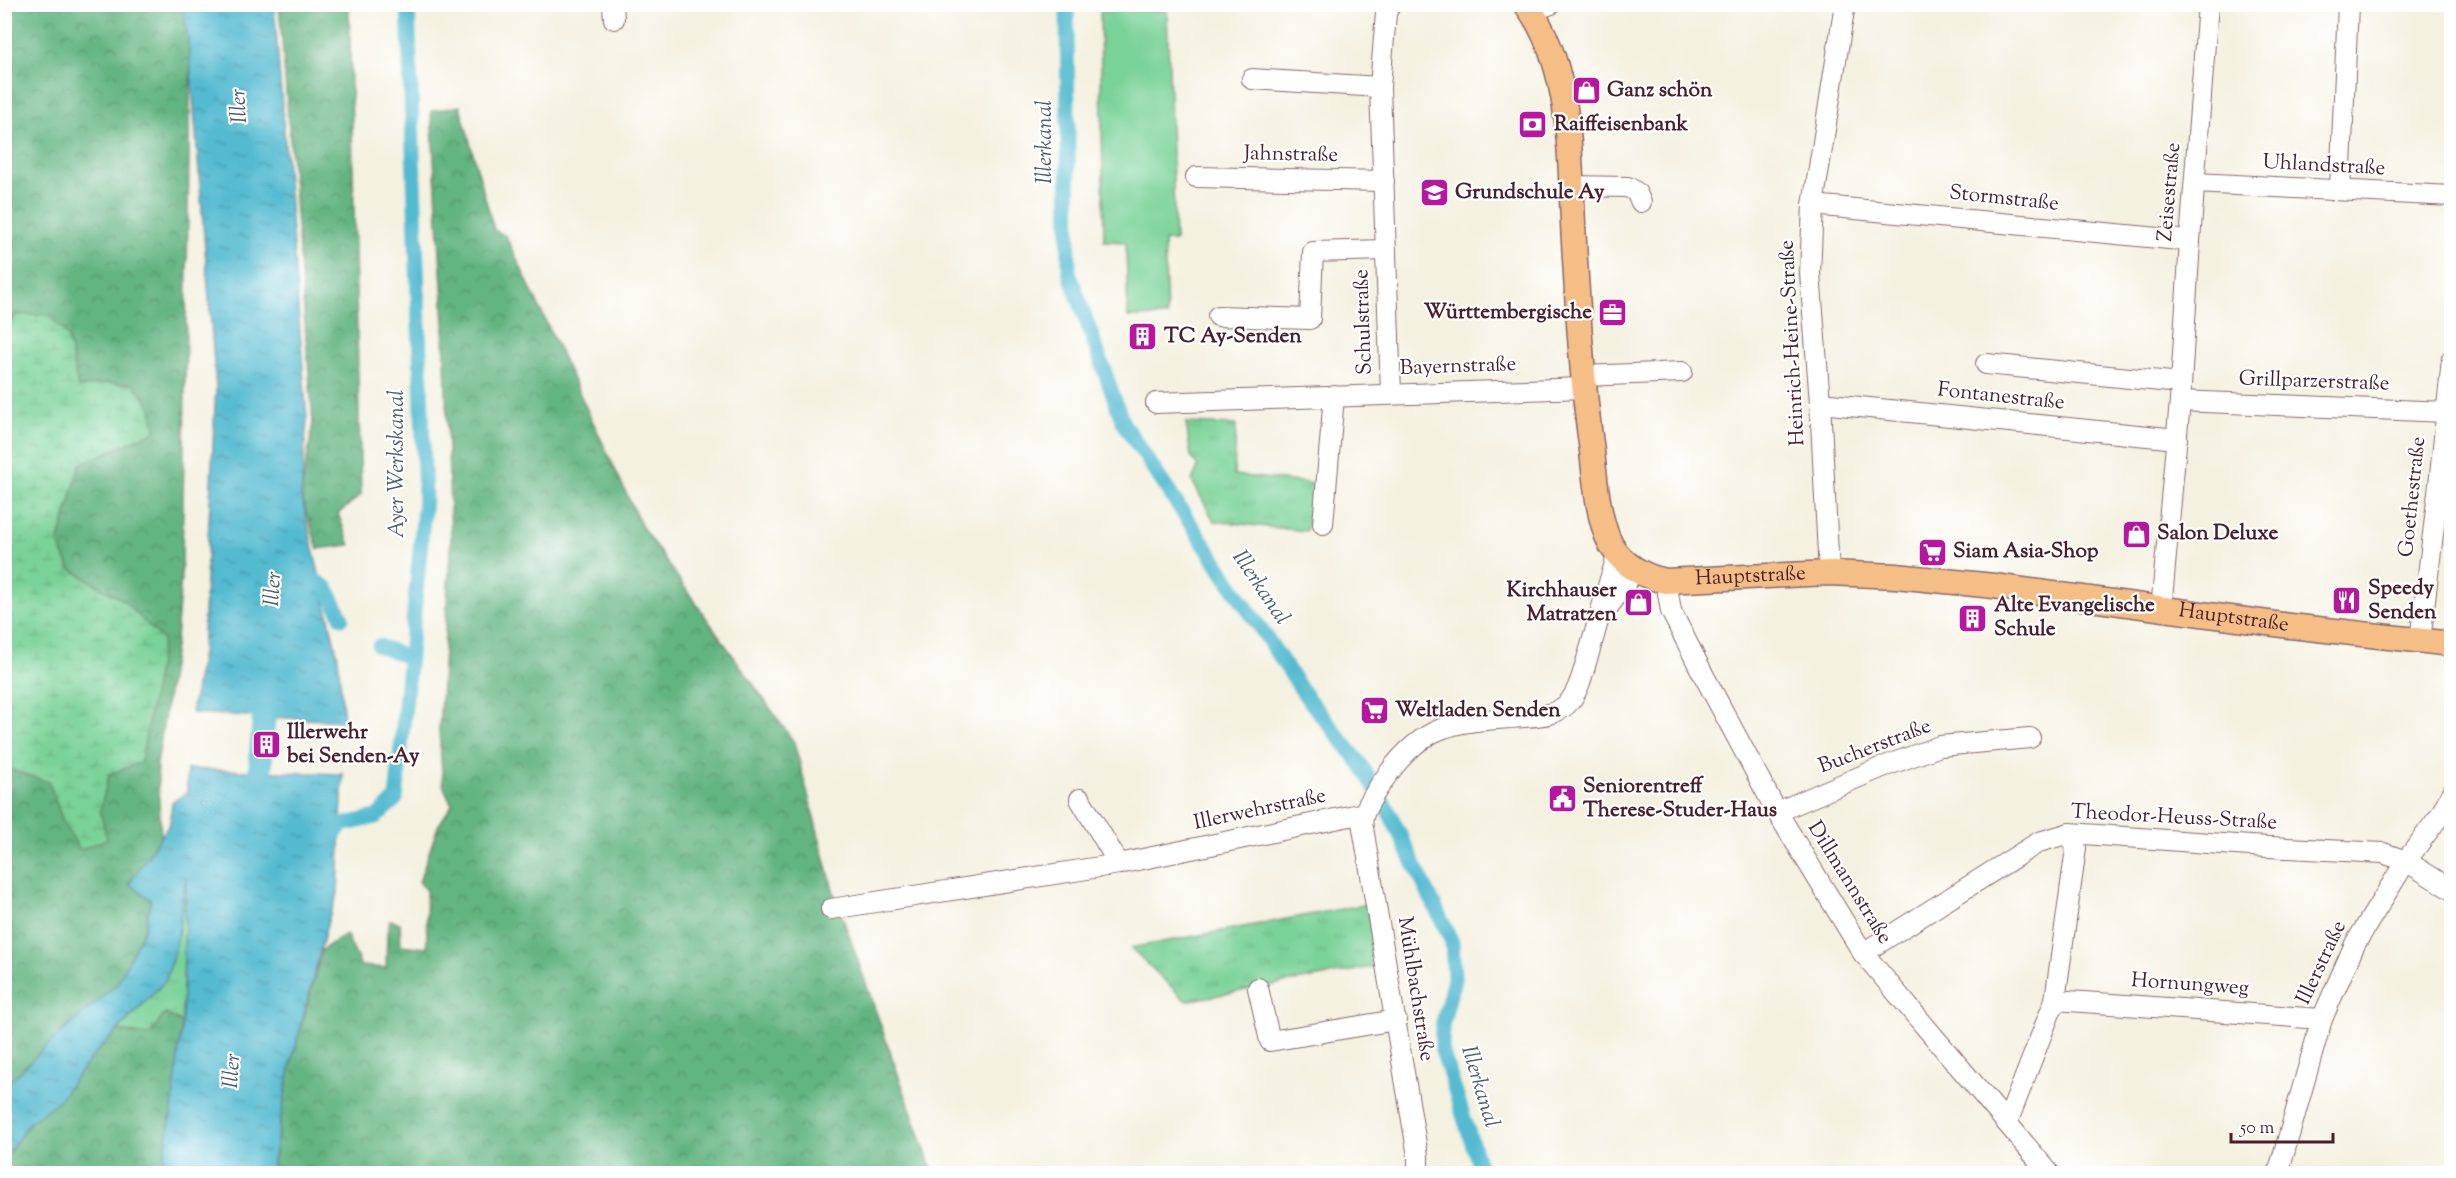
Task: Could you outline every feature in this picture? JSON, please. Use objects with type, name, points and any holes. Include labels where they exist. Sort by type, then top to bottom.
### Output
[{"type":"main road","points":[[1536,7],[1556,68],[1564,108],[1584,382],[1596,482],[1607,536],[1626,562]]},
{"type":"main road","name":"Hauptstraße","points":[[1626,562],[1646,576],[1666,581],[1829,573],[1896,576],[1986,585],[2160,610],[2451,644]]},
{"type":"street","name":"Schulstraße","points":[[1390,393],[1380,87],[1383,79],[1382,46],[1386,13],[1391,4]]},
{"type":"street","name":"Heinrich-Heine-Straße","points":[[1829,573],[1810,273],[1813,205],[1845,4]]},
{"type":"street","name":"Zeisestraße","points":[[2160,610],[2181,392],[2208,4]]},
{"type":"street","points":[[2340,190],[2348,4]]},
{"type":"street","points":[[1252,79],[1380,87]]},
{"type":"street","name":"Jahnstraße","points":[[1196,177],[1384,182]]},
{"type":"street","name":"Uhlandstraße","points":[[2195,183],[2451,196]]},
{"type":"street","points":[[1571,186],[1628,187],[1636,192],[1641,202]]},
{"type":"street","name":"Stormstraße","points":[[1813,205],[2190,241]]},
{"type":"street","name":"Schulstraße","points":[[1218,316],[1310,320],[1312,252],[1386,250]]},
{"type":"street","name":"Goethestraße","points":[[2420,641],[2446,477],[2446,412],[2451,359]]},
{"type":"street","points":[[1986,364],[2181,392]]},
{"type":"street","name":"Bayernstraße","points":[[1156,403],[1584,382],[1682,372]]},
{"type":"street","name":"Grillparzerstraße","points":[[2181,392],[2446,412]]},
{"type":"street","points":[[1323,524],[1334,396]]},
{"type":"street","name":"Fontanestraße","points":[[1820,403],[2177,439]]},
{"type":"street","points":[[1366,810],[1401,757],[1415,743],[1431,733],[1461,723],[1543,715],[1565,707],[1577,690],[1600,620],[1609,579],[1626,562]]},
{"type":"street","name":"Dillmannstraße","points":[[1666,581],[1671,611],[1777,812],[1863,953],[2050,1173]]},
{"type":"street","name":"Bucherstraße","points":[[1777,812],[1880,768],[1940,746],[2030,738]]},
{"type":"street","name":"Illerstraße","points":[[2278,1173],[2322,1019],[2355,944],[2406,861],[2441,814],[2451,792]]},
{"type":"street","points":[[1080,799],[1119,864]]},
{"type":"street","name":"Illerwehrstraße","points":[[831,909],[1119,864],[1366,810]]},
{"type":"street","name":"Mühlbachstraße","points":[[1366,810],[1362,822],[1418,1156],[1418,1173]]},
{"type":"street","points":[[2007,1123],[2055,1000],[2076,848],[2070,833]]},
{"type":"street","name":"Theodor-Heuss-Straße","points":[[1863,953],[2039,842],[2070,833],[2383,853],[2406,861],[2451,890]]},
{"type":"street","points":[[1258,988],[1270,1041],[1396,1020]]},
{"type":"street","name":"Hornungweg","points":[[2055,1000],[2322,1019]]},
{"type":"green space","points":[[1113,4],[1150,5],[1151,11],[1167,11],[1175,241],[1164,241],[1167,316],[1128,317],[1126,242],[1104,241],[1100,12],[1112,12]]},
{"type":"green space","points":[[5,5],[185,5],[191,40],[182,564],[176,640],[157,765],[161,838],[129,883],[151,900],[145,928],[117,984],[56,1037],[5,1086],[5,768],[49,781],[63,821],[100,811],[109,774],[141,762],[124,601],[70,569],[58,543],[80,464],[156,431],[106,383],[78,388],[68,337],[16,315],[5,332]]},
{"type":"green space","points":[[279,5],[349,5],[361,495],[338,514],[350,545],[318,549],[301,495],[313,423]]},
{"type":"green space","points":[[460,106],[494,230],[506,236],[642,527],[794,742],[834,893],[933,1173],[271,1174],[290,1068],[322,950],[346,934],[361,966],[386,968],[387,933],[390,920],[400,923],[401,945],[427,948],[426,890],[419,882],[438,826],[452,805],[443,785],[439,730],[451,538],[443,302],[431,111]]},
{"type":"green space","points":[[16,315],[49,315],[68,337],[78,388],[106,383],[134,384],[150,406],[156,431],[80,464],[58,543],[70,569],[124,601],[163,640],[141,762],[109,774],[100,811],[107,839],[80,850],[63,821],[49,782],[5,768],[4,332]]},
{"type":"green space","points":[[1186,423],[1236,425],[1234,475],[1318,484],[1306,531],[1214,521],[1192,481],[1198,466],[1191,457]]},
{"type":"green space","points":[[187,871],[182,1023],[165,1015],[150,1035],[117,1031],[166,980],[177,941]]},
{"type":"green space","points":[[1367,904],[1379,966],[1186,1001],[1131,948]]},
{"type":"green space","points":[[165,1014],[182,1023],[172,1109],[161,1173],[5,1174],[5,1158],[29,1123],[58,1101],[90,1059],[117,1031],[149,1035]]},
{"type":"water","points":[[183,5],[274,5],[307,419],[301,495],[338,658],[344,721],[191,713],[202,653],[216,388],[190,59]]},
{"type":"water","points":[[187,769],[343,774],[338,894],[329,917],[290,1068],[271,1173],[161,1173],[172,1109],[182,1023],[186,878],[177,941],[166,980],[90,1059],[58,1101],[29,1123],[5,1158],[5,1086],[56,1037],[117,984],[145,928],[151,900],[129,884],[170,823],[172,802],[187,793]]},
{"type":"waterway","name":"Ayer Werkskanal","points":[[330,839],[342,825],[376,817],[396,799],[425,499],[408,4]]},
{"type":"waterway","name":"Illerkanal","points":[[1067,4],[1069,272],[1123,423],[1305,695],[1360,763],[1387,808],[1452,942],[1454,979],[1442,1026],[1442,1050],[1482,1174]]},
{"type":"waterway","points":[[305,574],[327,588],[342,618]]},
{"type":"waterway","points":[[379,646],[410,658]]},
{"type":"waterway","name":"Iller","points":[[262,805],[260,772],[266,684]]},
{"type":"place","name":"Ganz schön","points":[[1586,91]]},
{"type":"place","name":"Raiffeisenbank","points":[[1533,125]]},
{"type":"place","name":"Grundschule Ay","points":[[1434,193]]},
{"type":"place","name":"Württembergische","points":[[1613,313]]},
{"type":"place","name":"TC Ay-Senden","points":[[1143,337]]},
{"type":"place","name":"Salon Deluxe","points":[[2136,534]]},
{"type":"place","name":"Siam Asia-Shop","points":[[1932,552]]},
{"type":"place","name":"Speedy Senden","points":[[2347,601]]},
{"type":"place","name":"Kirchhauser Matratzen","points":[[1638,603]]},
{"type":"place","name":"Alte Evangelische Schule","points":[[1973,618]]},
{"type":"place","name":"Weltladen Senden","points":[[1374,711]]},
{"type":"place","name":"Illerwehr bei Senden-Ay","points":[[266,745]]},
{"type":"place","name":"Seniorentreff Therese-Studer-Haus","points":[[1562,799]]}]
